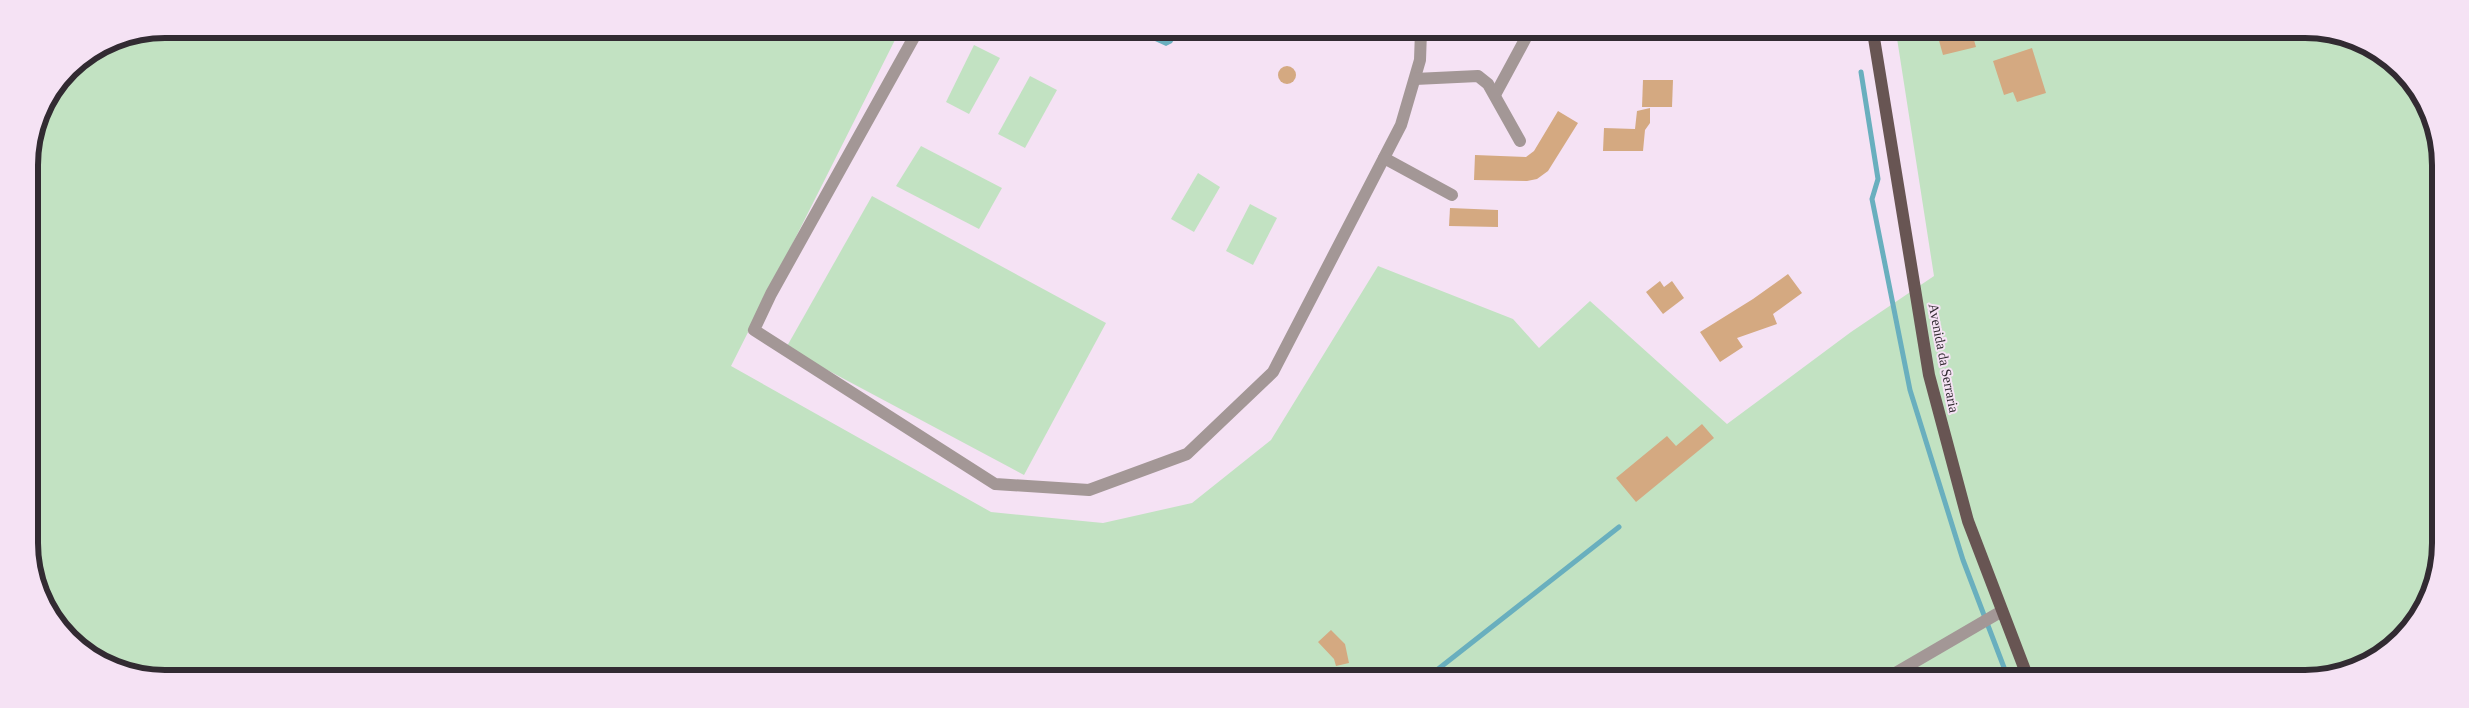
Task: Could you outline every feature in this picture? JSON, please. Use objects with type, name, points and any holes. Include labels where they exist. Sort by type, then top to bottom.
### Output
[{"type":"main road","name":"Avenida da Serraria","points":[[1875,38],[1929,375],[1968,521],[2025,670]]},
{"type":"street","points":[[914,38],[771,294],[754,330],[995,484],[1089,490],[1187,454],[1273,372],[1401,125],[1420,60],[1421,38]]},
{"type":"street","points":[[1495,95],[1526,38]]},
{"type":"street","points":[[1415,79],[1478,76],[1488,84],[1520,141]]},
{"type":"street","points":[[1384,158],[1452,195]]},
{"type":"street","points":[[1901,670],[2002,611]]},
{"type":"green space","points":[[156,38],[896,38],[731,366],[991,512],[1103,523],[1192,503],[1271,440],[1378,266],[1513,319],[1539,348],[1590,301],[1727,424],[1851,332],[1934,276],[1897,38],[2305,38],[2338,42],[2368,54],[2388,69],[2410,94],[2425,123],[2432,164],[2432,544],[2427,577],[2415,607],[2388,639],[2368,654],[2338,666],[2313,670],[164,670],[131,666],[116,661],[101,654],[81,639],[59,614],[44,585],[40,569],[38,552],[38,156],[40,139],[44,123],[54,101],[81,69],[101,54],[123,44],[139,40]]},
{"type":"green space","points":[[974,45],[1000,58],[969,114],[946,102]]},
{"type":"green space","points":[[1030,76],[1057,90],[1025,148],[998,134]]},
{"type":"green space","points":[[921,146],[1002,188],[979,229],[896,186]]},
{"type":"green space","points":[[1198,173],[1220,187],[1194,232],[1171,219]]},
{"type":"green space","points":[[872,196],[1106,323],[1024,475],[786,348]]},
{"type":"green space","points":[[1250,204],[1277,218],[1253,265],[1226,251]]},
{"type":"water","points":[[1148,38],[1175,38],[1172,43],[1166,46]]},
{"type":"building","points":[[1938,38],[1973,38],[1976,47],[1943,55]]},
{"type":"building","points":[[2032,48],[2046,93],[2017,102],[2013,92],[2004,95],[1993,61]]},
{"type":"building","points":[[1283,66],[1291,66],[1296,71],[1294,82],[1283,84],[1278,79],[1278,71]]},
{"type":"building","points":[[1643,80],[1673,80],[1672,107],[1642,107]]},
{"type":"building","points":[[1650,108],[1650,123],[1645,130],[1643,151],[1603,151],[1604,128],[1635,129],[1637,111]]},
{"type":"building","points":[[1558,111],[1578,123],[1548,171],[1537,179],[1527,181],[1474,180],[1475,155],[1526,157],[1534,151]]},
{"type":"building","points":[[1450,208],[1498,210],[1498,227],[1449,226]]},
{"type":"building","points":[[1788,274],[1802,293],[1773,314],[1777,324],[1737,338],[1743,347],[1720,362],[1700,332],[1753,299]]},
{"type":"building","points":[[1660,281],[1664,287],[1672,281],[1684,298],[1663,314],[1646,292]]},
{"type":"building","points":[[1702,424],[1714,438],[1636,502],[1616,478],[1667,436],[1676,446]]},
{"type":"building","points":[[1331,630],[1345,644],[1349,663],[1336,666],[1334,659],[1318,642]]},
{"type":"waterway","points":[[1861,72],[1878,179],[1872,199],[1910,390],[1963,560],[2005,670]]},
{"type":"waterway","points":[[1437,670],[1619,527]]}]
